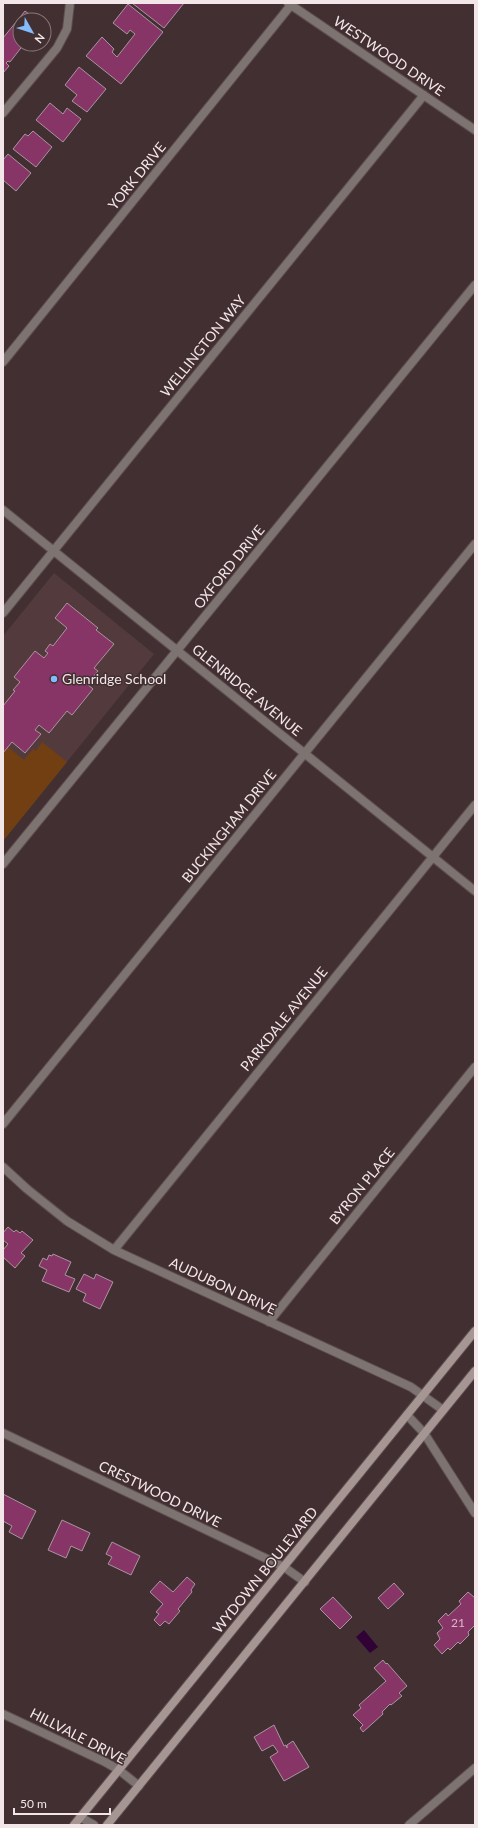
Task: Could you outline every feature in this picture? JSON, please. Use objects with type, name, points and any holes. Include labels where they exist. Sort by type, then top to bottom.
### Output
[{"type":"street","points":[[3,113],[57,48],[67,29],[70,3]]},
{"type":"street","name":"WESTWOOD DRIVE","points":[[290,4],[475,130]]},
{"type":"street","name":"YORK DRIVE","points":[[3,362],[290,4]]},
{"type":"street","name":"WELLINGTON WAY","points":[[3,613],[424,95]]},
{"type":"street","name":"OXFORD DRIVE","points":[[3,864],[475,285]]},
{"type":"street","name":"GLENRIDGE AVENUE","points":[[3,510],[306,753],[475,891]]},
{"type":"street","name":"BUCKINGHAM DRIVE","points":[[3,1124],[475,544]]},
{"type":"street","name":"PARKDALE AVENUE","points":[[114,1250],[475,805]]},
{"type":"street","name":"BYRON PLACE","points":[[269,1322],[475,1066]]},
{"type":"street","name":"AUDUBON DRIVE","points":[[3,1167],[27,1189],[67,1221],[114,1250],[411,1387],[423,1394],[443,1410]]},
{"type":"street","name":"WYDOWN BOULEVARD","points":[[74,1825],[475,1331]]},
{"type":"street","points":[[107,1825],[475,1371]]},
{"type":"street","points":[[407,1415],[424,1433],[475,1513]]},
{"type":"street","name":"CRESTWOOD DRIVE","points":[[3,1433],[284,1567],[305,1582]]},
{"type":"street","name":"HILLVALE DRIVE","points":[[3,1714],[119,1770],[139,1786]]},
{"type":"street","points":[[409,1825],[475,1768]]},
{"type":"street","points":[[80,1817],[94,1825]]},
{"type":"shaded area","name":"Glenridge School","points":[[54,573],[154,654],[3,841],[3,636]]},
{"type":"shaded area","points":[[42,742],[67,762],[3,841],[3,753],[8,747],[24,760],[33,749],[36,751]]},
{"type":"shaded area","points":[[364,1630],[378,1647],[370,1653],[356,1637]]},
{"type":"building","points":[[132,3],[184,3],[164,28]]},
{"type":"building","points":[[128,4],[163,32],[121,84],[86,56],[102,37],[114,49],[112,52],[117,57],[135,34],[130,30],[127,34],[113,23]]},
{"type":"building","points":[[12,27],[12,52],[18,52],[10,62],[8,61],[6,63],[9,66],[3,73],[3,38]]},
{"type":"building","points":[[79,67],[106,89],[87,112],[72,101],[77,95],[65,85]]},
{"type":"building","points":[[50,103],[63,114],[67,108],[81,119],[63,142],[36,120]]},
{"type":"building","points":[[33,131],[52,147],[36,167],[13,149],[25,134],[28,136]]},
{"type":"building","points":[[8,154],[31,173],[16,191],[3,180],[3,160]]},
{"type":"building","name":"Glenridge School","points":[[67,603],[98,628],[96,630],[114,644],[94,668],[98,671],[87,684],[93,689],[72,715],[67,711],[49,733],[39,725],[35,730],[41,734],[25,753],[12,742],[3,753],[3,706],[20,682],[14,677],[35,651],[44,658],[48,653],[45,651],[50,644],[53,646],[67,628],[55,618]]},
{"type":"building","points":[[8,1227],[14,1232],[16,1230],[20,1233],[22,1231],[33,1240],[21,1253],[25,1256],[15,1268],[3,1257],[3,1250],[8,1244],[3,1240],[3,1233]]},
{"type":"building","points":[[53,1254],[71,1262],[65,1275],[75,1279],[69,1292],[42,1281],[47,1270],[39,1266],[43,1258],[47,1260],[49,1255],[52,1256]]},
{"type":"building","points":[[84,1274],[94,1279],[96,1274],[113,1282],[100,1309],[83,1301],[86,1294],[76,1289]]},
{"type":"building","points":[[3,1494],[36,1511],[22,1539],[9,1532],[12,1526],[3,1521]]},
{"type":"building","points":[[62,1520],[90,1533],[82,1551],[71,1546],[66,1558],[48,1550]]},
{"type":"building","points":[[112,1542],[140,1556],[131,1575],[108,1564],[112,1557],[106,1554]]},
{"type":"building","points":[[187,1577],[195,1584],[191,1590],[192,1592],[178,1609],[180,1611],[169,1624],[165,1621],[160,1626],[154,1620],[159,1614],[156,1612],[163,1604],[150,1592],[160,1581],[173,1592]]},
{"type":"building","points":[[394,1583],[404,1594],[388,1609],[378,1598]]},
{"type":"building","points":[[468,1592],[475,1598],[475,1625],[468,1632],[469,1635],[460,1644],[458,1642],[450,1650],[448,1648],[442,1654],[434,1645],[440,1639],[437,1633],[443,1628],[438,1621],[446,1613],[448,1616],[461,1604],[459,1601]]},
{"type":"building","points":[[333,1597],[352,1617],[340,1629],[320,1609]]},
{"type":"building","points":[[383,1660],[407,1686],[399,1693],[402,1696],[391,1705],[390,1704],[382,1712],[383,1714],[363,1732],[360,1728],[363,1725],[353,1715],[361,1708],[359,1705],[386,1681],[374,1668]]},
{"type":"building","points":[[274,1725],[284,1746],[286,1745],[287,1748],[287,1745],[293,1741],[309,1767],[284,1781],[270,1757],[278,1752],[273,1745],[262,1751],[254,1737]]},
{"type":"place","name":"Glenridge School","points":[[54,679]]}]
